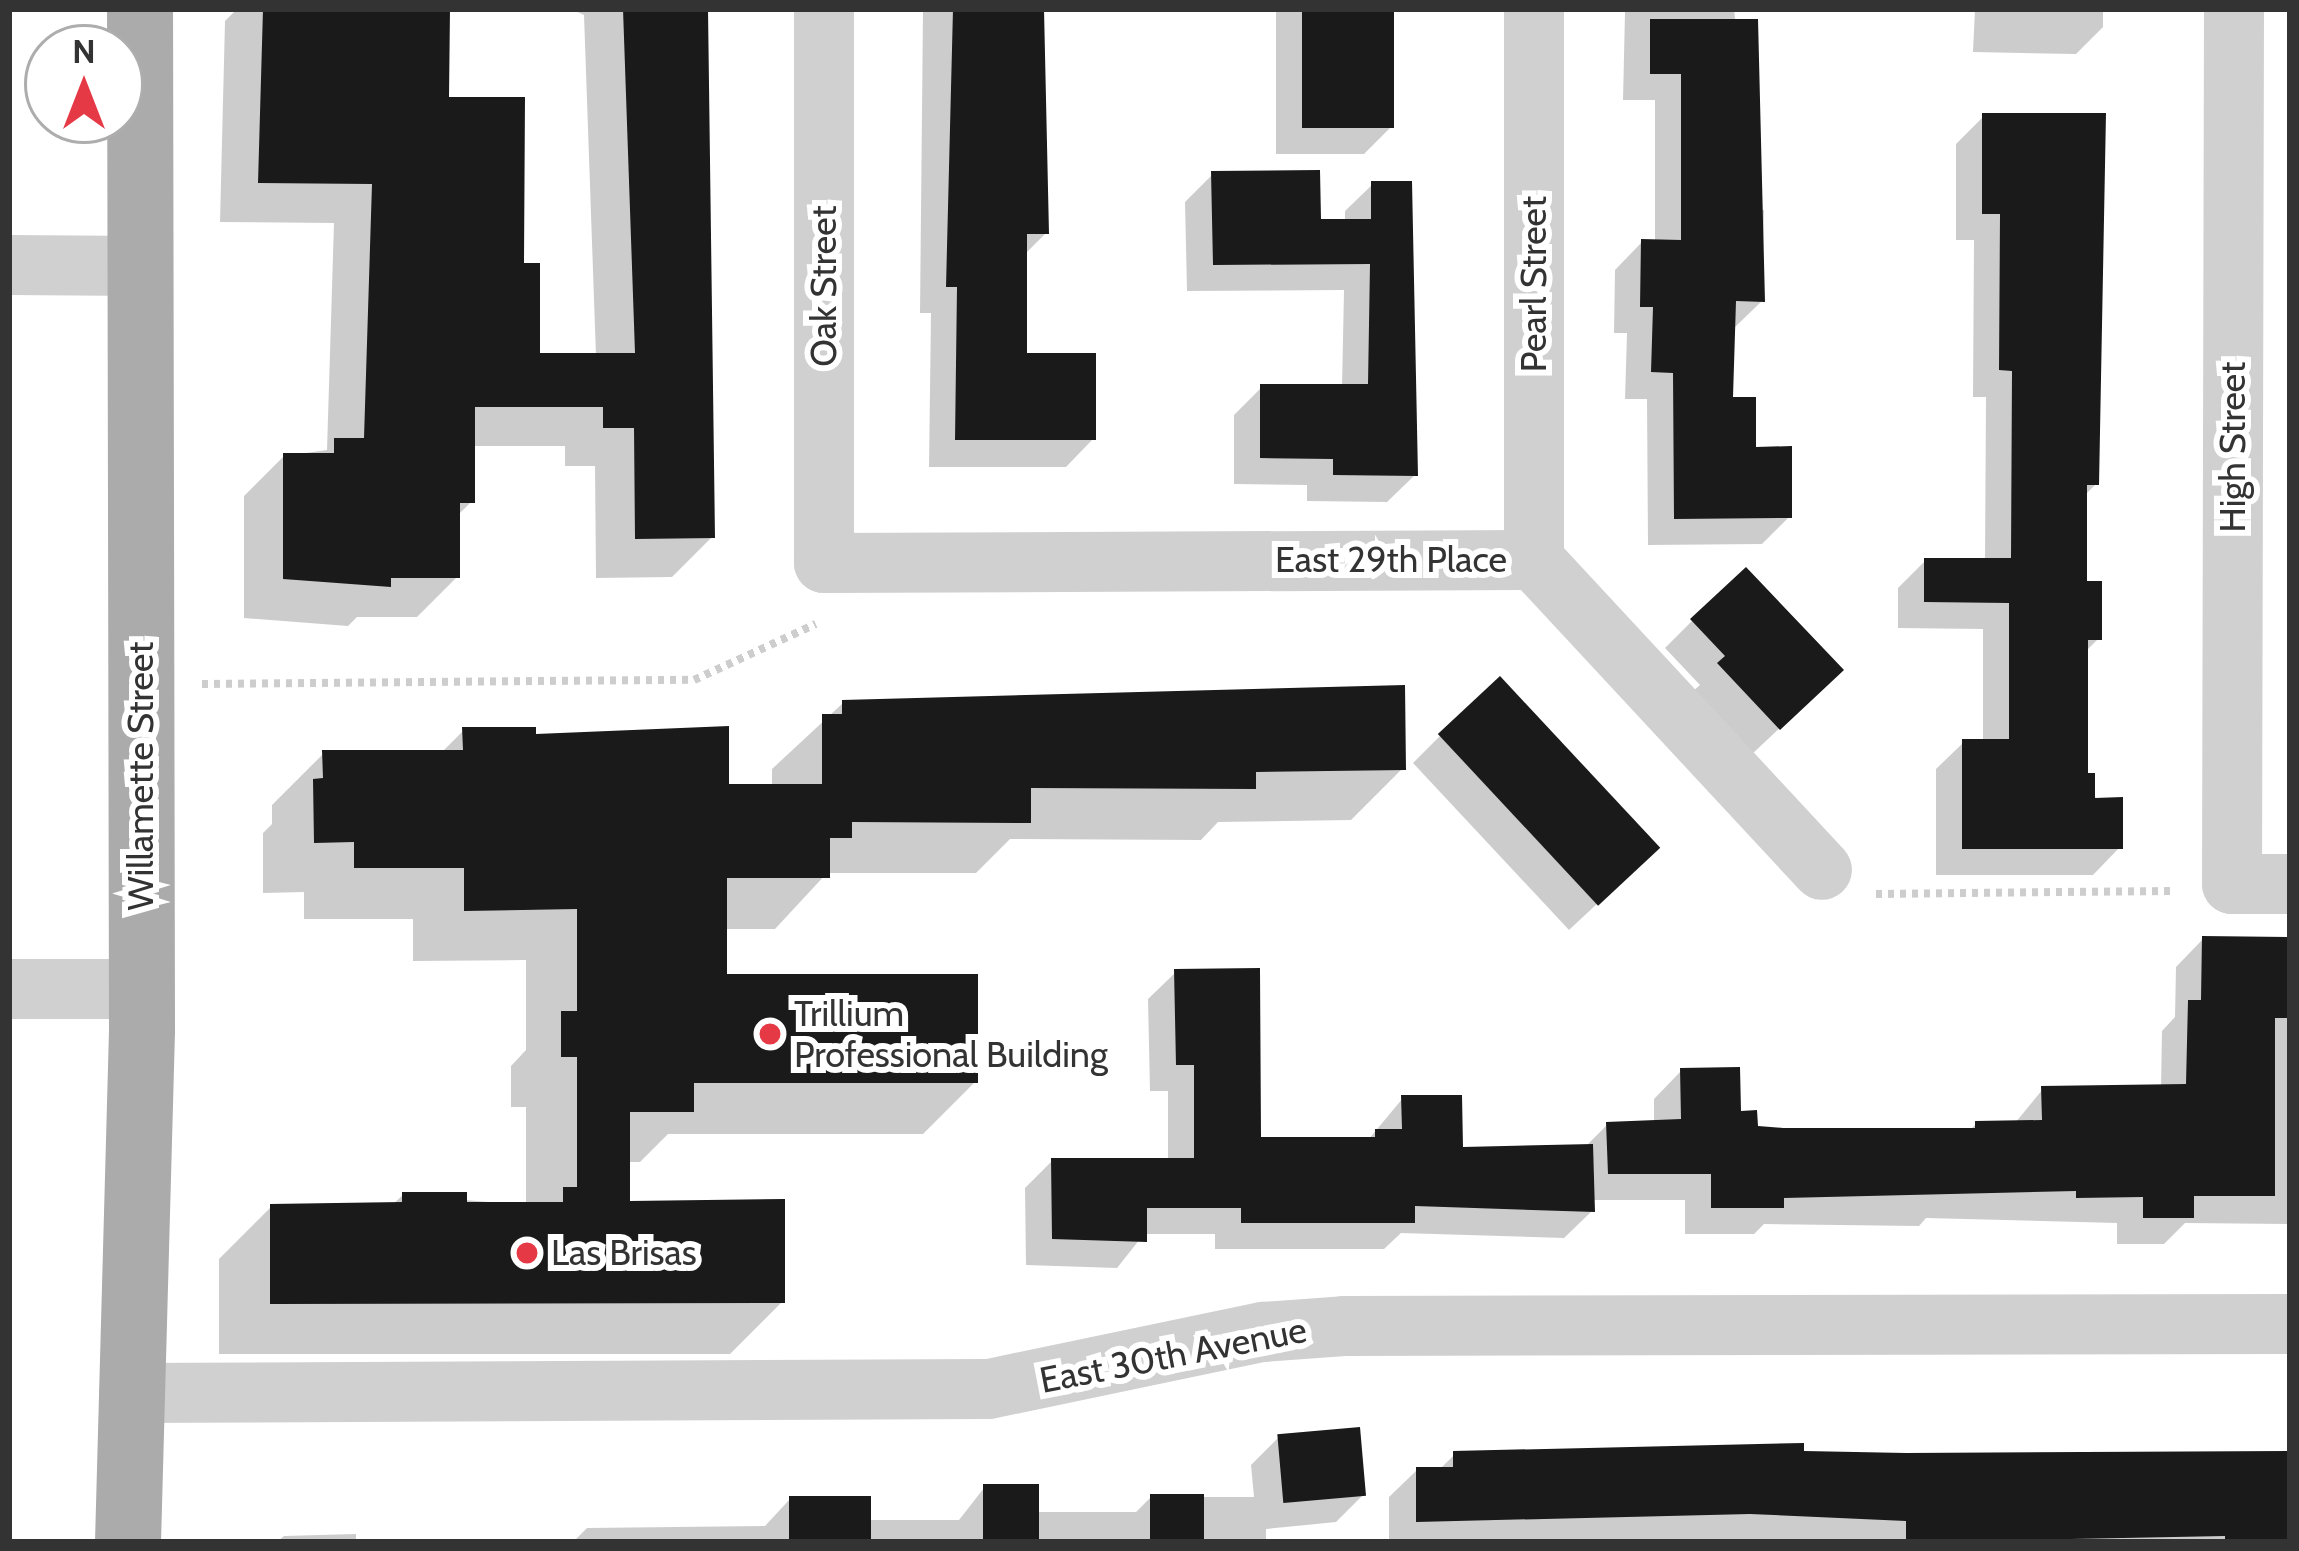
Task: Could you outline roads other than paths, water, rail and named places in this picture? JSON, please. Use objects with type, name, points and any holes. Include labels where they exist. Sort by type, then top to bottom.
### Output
[{"type":"main road","name":"Willamette Street","points":[[128,1542],[142,989],[140,9]]},
{"type":"street","name":"Oak Street","points":[[824,9],[824,563]]},
{"type":"street","name":"Pearl Street","points":[[1534,9],[1534,560]]},
{"type":"street","name":"High Street","points":[[2234,9],[2261,884]]},
{"type":"street","points":[[9,266],[140,266]]},
{"type":"street","name":"East 29th Place","points":[[824,563],[1534,560],[1822,870]]},
{"type":"street","points":[[9,989],[142,989]]},
{"type":"street","name":"East 30th Avenue","points":[[129,1393],[989,1389],[1263,1333],[1344,1326],[2290,1324]]},
{"type":"place","name":"Trillium Professional Building","points":[[770,1034]]},
{"type":"place","name":"Las Brisas","points":[[527,1253]]}]
